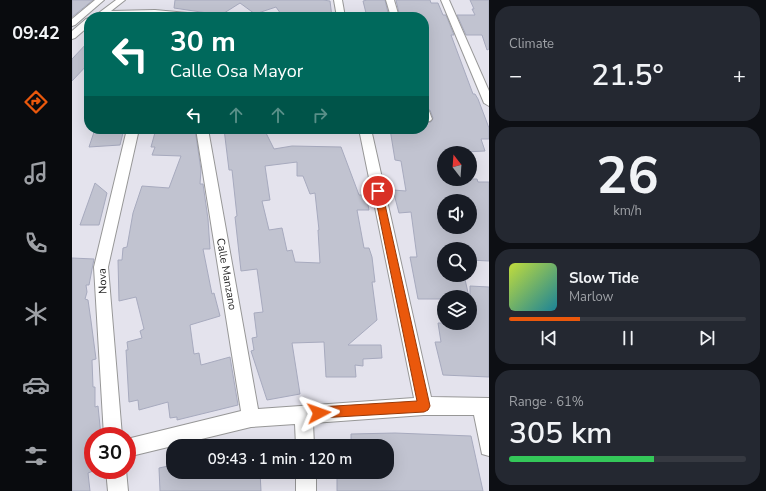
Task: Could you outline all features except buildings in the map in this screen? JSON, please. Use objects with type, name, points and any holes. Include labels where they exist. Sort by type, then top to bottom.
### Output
[{"type":"street","points":[[85,12],[100,0]]},
{"type":"street","points":[[104,12],[121,0]]},
{"type":"street","points":[[338,0],[340,12]]},
{"type":"street","points":[[390,0],[394,12]]},
{"type":"street","points":[[446,0],[489,103]]},
{"type":"street","points":[[72,23],[84,13]]},
{"type":"street","points":[[72,36],[84,25]]},
{"type":"street","name":"Nova","points":[[112,427],[101,267],[132,134]]},
{"type":"street","name":"Calle Manzano","points":[[203,134],[251,418]]},
{"type":"street","points":[[366,134],[424,406]]},
{"type":"street","points":[[136,446],[251,418],[424,406],[485,407],[489,447]]},
{"type":"street","points":[[304,414],[305,439]]},
{"type":"street","points":[[117,479],[118,491]]},
{"type":"street","points":[[306,479],[306,491]]},
{"type":"route","points":[[319,413],[424,406],[378,191]]}]
